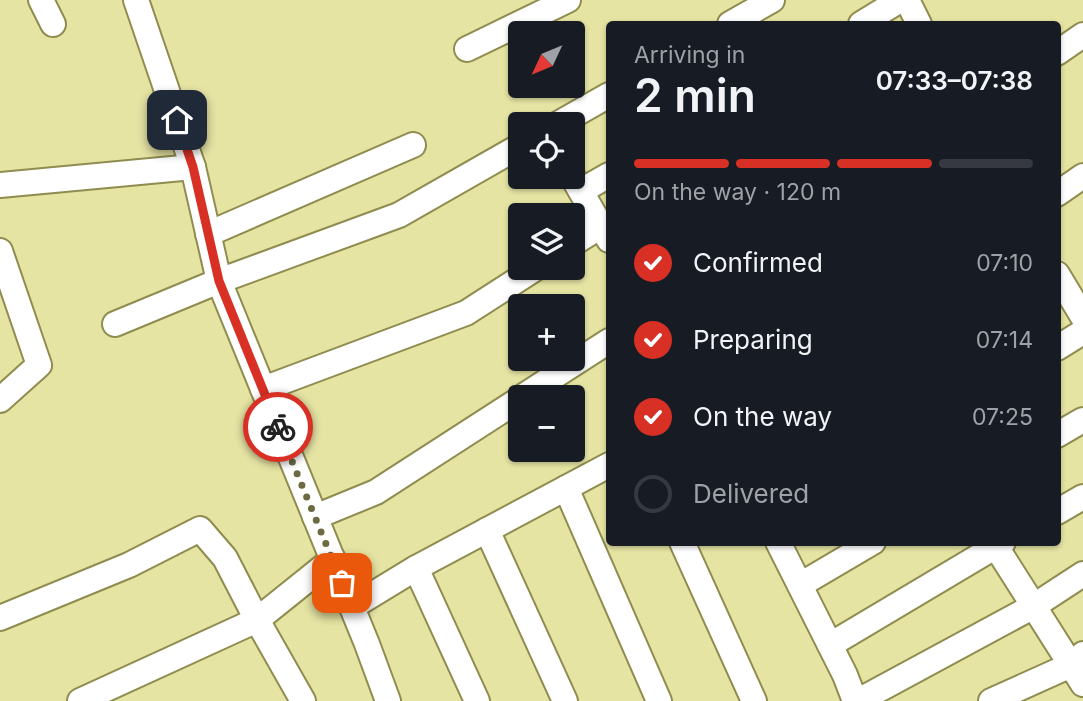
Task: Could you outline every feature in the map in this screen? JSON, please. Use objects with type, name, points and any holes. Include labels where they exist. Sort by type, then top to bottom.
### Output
[{"type":"street","points":[[41,0],[53,23]]},
{"type":"street","points":[[136,0],[193,167],[219,281],[388,701]]},
{"type":"street","points":[[467,49],[568,0]]},
{"type":"street","points":[[735,21],[772,0]]},
{"type":"street","points":[[870,21],[913,7]]},
{"type":"street","points":[[1061,50],[1083,35]]},
{"type":"street","points":[[579,112],[606,97]]},
{"type":"street","points":[[208,234],[413,145]]},
{"type":"street","points":[[115,324],[219,281],[399,215],[508,153]]},
{"type":"street","points":[[0,185],[193,167]]},
{"type":"street","points":[[585,181],[606,176]]},
{"type":"street","points":[[1061,191],[1083,176]]},
{"type":"street","points":[[580,189],[606,233],[585,240]]},
{"type":"street","points":[[0,251],[39,365],[0,400]]},
{"type":"street","points":[[263,389],[466,313],[517,280]]},
{"type":"street","points":[[1061,280],[1080,306]]},
{"type":"street","points":[[1061,345],[1083,331]]},
{"type":"street","points":[[541,385],[606,343]]},
{"type":"street","points":[[315,517],[376,492],[508,406]]},
{"type":"street","points":[[1061,433],[1083,420]]},
{"type":"street","points":[[352,607],[415,568],[606,467]]},
{"type":"street","points":[[566,488],[659,701]]},
{"type":"street","points":[[1061,510],[1083,497]]},
{"type":"street","points":[[0,618],[129,565],[200,529],[225,558],[299,700]]},
{"type":"street","points":[[487,530],[565,701]]},
{"type":"street","points":[[684,546],[754,701]]},
{"type":"street","points":[[780,546],[857,701],[1034,607],[1083,574]]},
{"type":"street","points":[[800,585],[866,546]]},
{"type":"street","points":[[830,645],[988,553],[995,546]]},
{"type":"street","points":[[991,701],[1079,668],[1034,607],[998,546]]},
{"type":"street","points":[[80,701],[257,620],[332,559]]},
{"type":"street","points":[[415,568],[477,701]]},
{"type":"way so far","points":[[278,427],[342,583]]},
{"type":"route","points":[[177,120],[193,167],[219,281],[278,427]]}]
